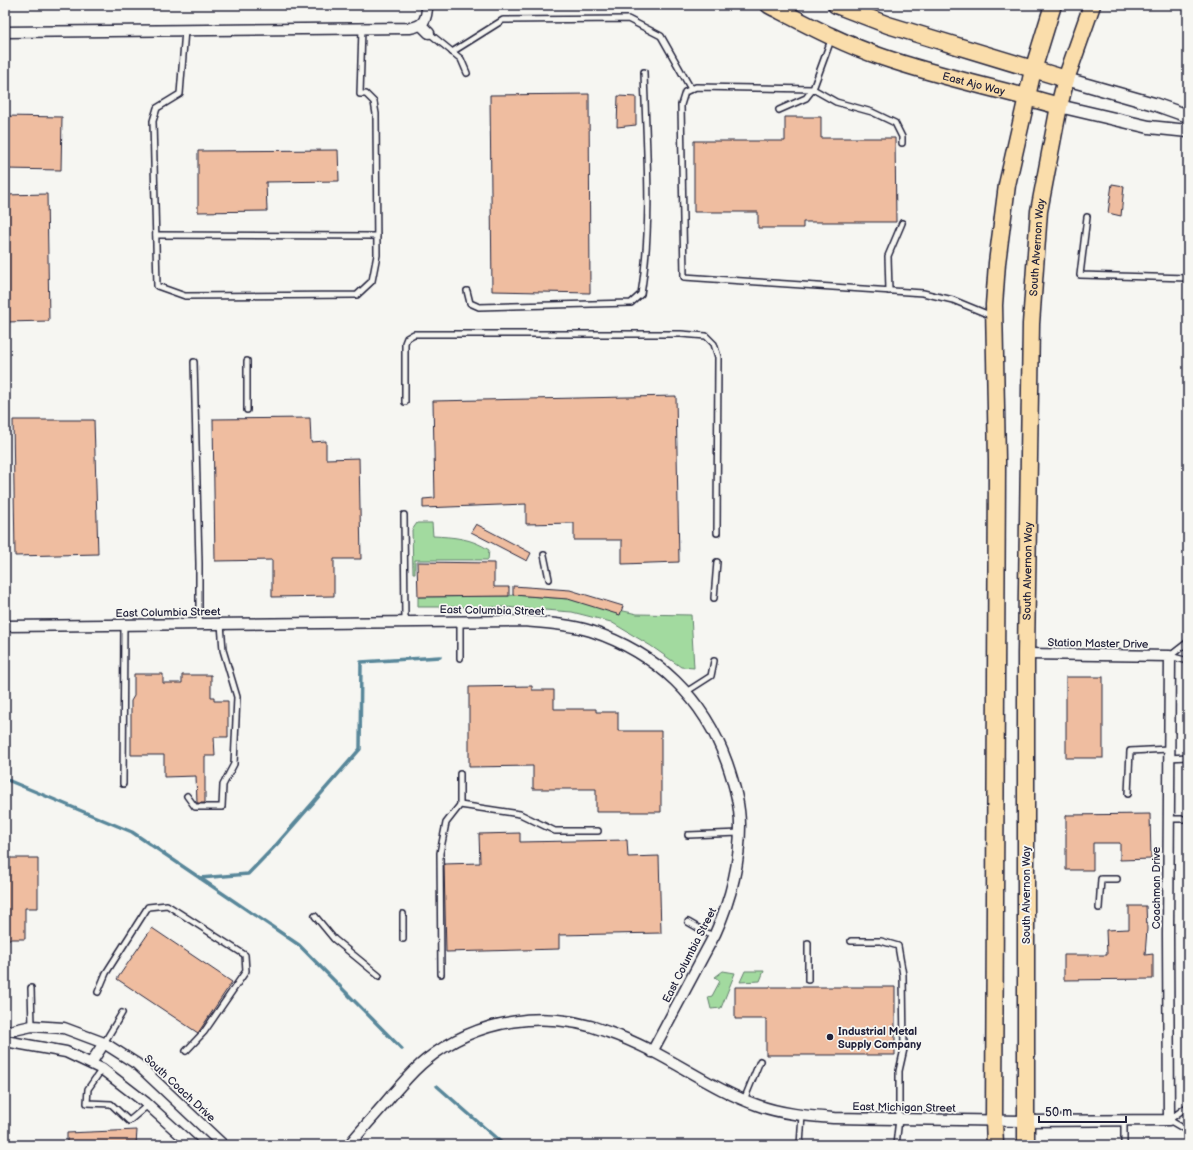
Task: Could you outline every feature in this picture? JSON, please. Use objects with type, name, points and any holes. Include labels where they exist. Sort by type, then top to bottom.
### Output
[{"type":"main road","name":"East Ajo Way","points":[[769,5],[832,37],[881,57],[1059,106]]},
{"type":"main road","points":[[836,5],[888,25],[1066,79]]},
{"type":"main road","points":[[995,1145],[997,476],[994,317],[997,263],[1007,185],[1033,70],[1053,5]]},
{"type":"main road","name":"South Alvernon Way","points":[[1026,1145],[1026,654],[1031,324],[1039,211],[1059,106],[1066,79],[1092,5]]},
{"type":"street","points":[[5,32],[410,28],[421,25],[425,20],[427,5]]},
{"type":"street","points":[[421,25],[429,33]]},
{"type":"street","points":[[1066,79],[1154,104],[1188,116]]},
{"type":"street","name":"East Ajo Way","points":[[1059,106],[1149,126],[1188,130]]},
{"type":"street","name":"East Columbia Street","points":[[5,626],[522,621],[549,623],[590,631],[618,642],[645,657],[666,672],[686,692],[706,718],[722,749],[732,776],[736,791],[740,824],[736,873],[724,915],[714,937],[652,1052]]},
{"type":"street","name":"Station Master Drive","points":[[1026,654],[1170,656]]},
{"type":"street","name":"Coachman Drive","points":[[1169,1120],[1168,753],[1170,656]]},
{"type":"street","name":"East Michigan Street","points":[[349,1145],[408,1077],[425,1060],[455,1040],[473,1032],[514,1021],[530,1020],[557,1020],[575,1023],[608,1032],[652,1052],[732,1095],[757,1105],[802,1116],[834,1118],[1026,1121],[1169,1120]]},
{"type":"street","name":"South Coach Drive","points":[[5,1032],[32,1026],[64,1028],[104,1043],[137,1064],[223,1145]]},
{"type":"street","points":[[5,1041],[66,1052],[102,1069],[148,1105],[192,1145]]},
{"type":"street","points":[[91,1063],[104,1043]]},
{"type":"lane","points":[[452,52],[503,20],[628,19],[661,36],[691,89]]},
{"type":"lane","points":[[185,30],[180,94],[157,108],[153,121],[157,286],[185,296],[357,295],[372,281],[377,255],[376,114],[374,102],[366,94],[360,94],[362,29]]},
{"type":"lane","points":[[429,33],[461,59],[467,73]]},
{"type":"lane","points":[[779,110],[806,98],[813,89],[832,37]]},
{"type":"lane","points":[[467,291],[470,302],[479,307],[631,303],[641,294],[645,272],[648,201],[644,72]]},
{"type":"lane","points":[[902,143],[902,137],[895,123],[872,112],[836,102],[813,89],[696,87],[685,92],[681,105],[684,277],[923,293],[953,300],[994,317]]},
{"type":"lane","points":[[1087,218],[1080,275],[1188,278]]},
{"type":"lane","points":[[889,291],[888,256],[902,224]]},
{"type":"lane","points":[[156,235],[377,236]]},
{"type":"lane","points":[[405,402],[405,344],[407,338],[414,334],[681,334],[706,336],[714,344],[718,357],[717,533]]},
{"type":"lane","points":[[247,361],[247,410]]},
{"type":"lane","points":[[194,362],[199,624]]},
{"type":"lane","points":[[404,515],[405,622]]},
{"type":"lane","points":[[544,555],[550,579]]},
{"type":"lane","points":[[714,598],[717,562]]},
{"type":"lane","points":[[460,622],[460,658]]},
{"type":"lane","points":[[187,796],[195,807],[222,806],[223,785],[234,764],[237,697],[223,650],[221,624]]},
{"type":"lane","points":[[123,784],[124,625]]},
{"type":"lane","points":[[1170,656],[1188,642]]},
{"type":"lane","points":[[1170,656],[1188,661]]},
{"type":"lane","points":[[686,692],[711,676],[714,661]]},
{"type":"lane","points":[[1128,794],[1130,751],[1168,753],[1188,757]]},
{"type":"lane","points":[[441,974],[440,853],[446,823],[460,805],[460,774]]},
{"type":"lane","points":[[460,805],[520,814],[555,831],[598,831]]},
{"type":"lane","points":[[1168,819],[1188,819]]},
{"type":"lane","points":[[688,835],[740,833]]},
{"type":"lane","points":[[1099,908],[1101,879],[1116,879]]},
{"type":"lane","points":[[98,992],[106,973],[148,906],[167,905],[246,955],[246,971],[204,1032],[186,1051]]},
{"type":"lane","points":[[403,914],[403,939]]},
{"type":"lane","points":[[314,916],[334,939],[379,976]]},
{"type":"lane","points":[[688,922],[714,937]]},
{"type":"lane","points":[[852,941],[881,941],[898,946],[903,982],[904,1049],[899,1071],[899,1118],[896,1145]]},
{"type":"lane","points":[[808,943],[808,980]]},
{"type":"lane","points":[[31,988],[32,1026]]},
{"type":"lane","points":[[104,1043],[122,1012]]},
{"type":"lane","points":[[744,1100],[760,1061]]},
{"type":"lane","points":[[102,1069],[88,1090],[87,1103],[111,1104],[129,1121],[148,1105]]},
{"type":"lane","points":[[1188,1106],[1169,1120],[1188,1131]]},
{"type":"lane","points":[[800,1145],[802,1116]]},
{"type":"lane","points":[[1124,1121],[1124,1145]]},
{"type":"green space","points":[[417,523],[432,523],[433,536],[462,539],[483,546],[489,550],[488,560],[415,560],[415,573],[413,573],[412,530]]},
{"type":"green space","points":[[513,595],[570,599],[637,614],[691,615],[694,668],[681,667],[651,646],[611,622],[572,612],[503,607],[418,607],[418,597]]},
{"type":"green space","points":[[723,971],[735,973],[721,1008],[711,1009],[708,997],[712,996],[720,981],[715,977]]},
{"type":"green space","points":[[745,971],[764,971],[760,981],[740,982]]},
{"type":"building","points":[[589,94],[590,293],[492,291],[490,95]]},
{"type":"building","points":[[618,96],[636,97],[636,125],[617,127]]},
{"type":"building","points":[[5,116],[62,117],[61,170],[5,169]]},
{"type":"building","points":[[785,117],[821,117],[821,138],[895,138],[896,222],[803,222],[803,228],[758,228],[758,212],[694,212],[694,141],[785,141]]},
{"type":"building","points":[[338,150],[339,181],[266,182],[267,211],[198,212],[198,151]]},
{"type":"building","points":[[1112,184],[1124,186],[1121,216],[1108,213]]},
{"type":"building","points":[[47,194],[49,321],[5,322],[5,195]]},
{"type":"building","points":[[676,396],[679,562],[622,564],[622,540],[574,540],[574,523],[526,524],[526,504],[423,508],[423,499],[435,498],[433,401]]},
{"type":"building","points":[[310,418],[311,442],[326,441],[326,459],[359,458],[361,559],[334,559],[334,596],[272,597],[272,560],[215,561],[213,419]]},
{"type":"building","points":[[13,420],[94,420],[98,554],[15,556]]},
{"type":"building","points":[[476,524],[531,553],[527,561],[471,532]]},
{"type":"building","points":[[417,562],[494,563],[494,587],[509,587],[509,596],[418,597]]},
{"type":"building","points":[[513,586],[570,590],[623,606],[620,615],[568,599],[513,595]]},
{"type":"building","points":[[134,674],[163,674],[163,683],[182,683],[182,675],[211,675],[211,697],[214,697],[214,701],[228,701],[228,737],[214,737],[215,756],[205,756],[205,803],[197,803],[196,776],[164,777],[164,755],[131,755],[131,701],[134,696]]},
{"type":"building","points":[[1066,677],[1103,677],[1103,758],[1066,758]]},
{"type":"building","points":[[532,686],[532,690],[554,690],[554,709],[596,709],[596,712],[618,712],[618,731],[661,731],[661,812],[596,812],[596,789],[533,789],[533,766],[469,767],[469,687]]},
{"type":"building","points":[[1150,814],[1151,859],[1120,860],[1120,843],[1093,843],[1093,870],[1066,870],[1066,815]]},
{"type":"building","points":[[520,833],[520,842],[627,840],[628,857],[659,856],[661,933],[559,935],[559,949],[446,952],[444,864],[480,863],[479,834]]},
{"type":"building","points":[[5,858],[38,858],[38,908],[25,908],[25,939],[5,939]]},
{"type":"building","points":[[1129,906],[1146,906],[1147,929],[1145,955],[1153,954],[1153,979],[1064,980],[1064,955],[1107,955],[1106,930],[1129,929]]},
{"type":"building","points":[[152,928],[232,982],[198,1033],[117,979]]},
{"type":"building","name":"Industrial Metal Supply Company","points":[[735,987],[895,987],[895,1055],[766,1055],[766,1019],[735,1019]]},
{"type":"building","points":[[137,1130],[136,1145],[67,1145],[67,1133]]},
{"type":"waterway","points":[[200,878],[248,874],[277,844],[360,749],[361,662],[440,657]]},
{"type":"waterway","points":[[5,779],[132,832],[299,945],[402,1049]]},
{"type":"waterway","points":[[437,1086],[504,1145]]},
{"type":"place","name":"Industrial Metal Supply Company","points":[[830,1037]]}]
